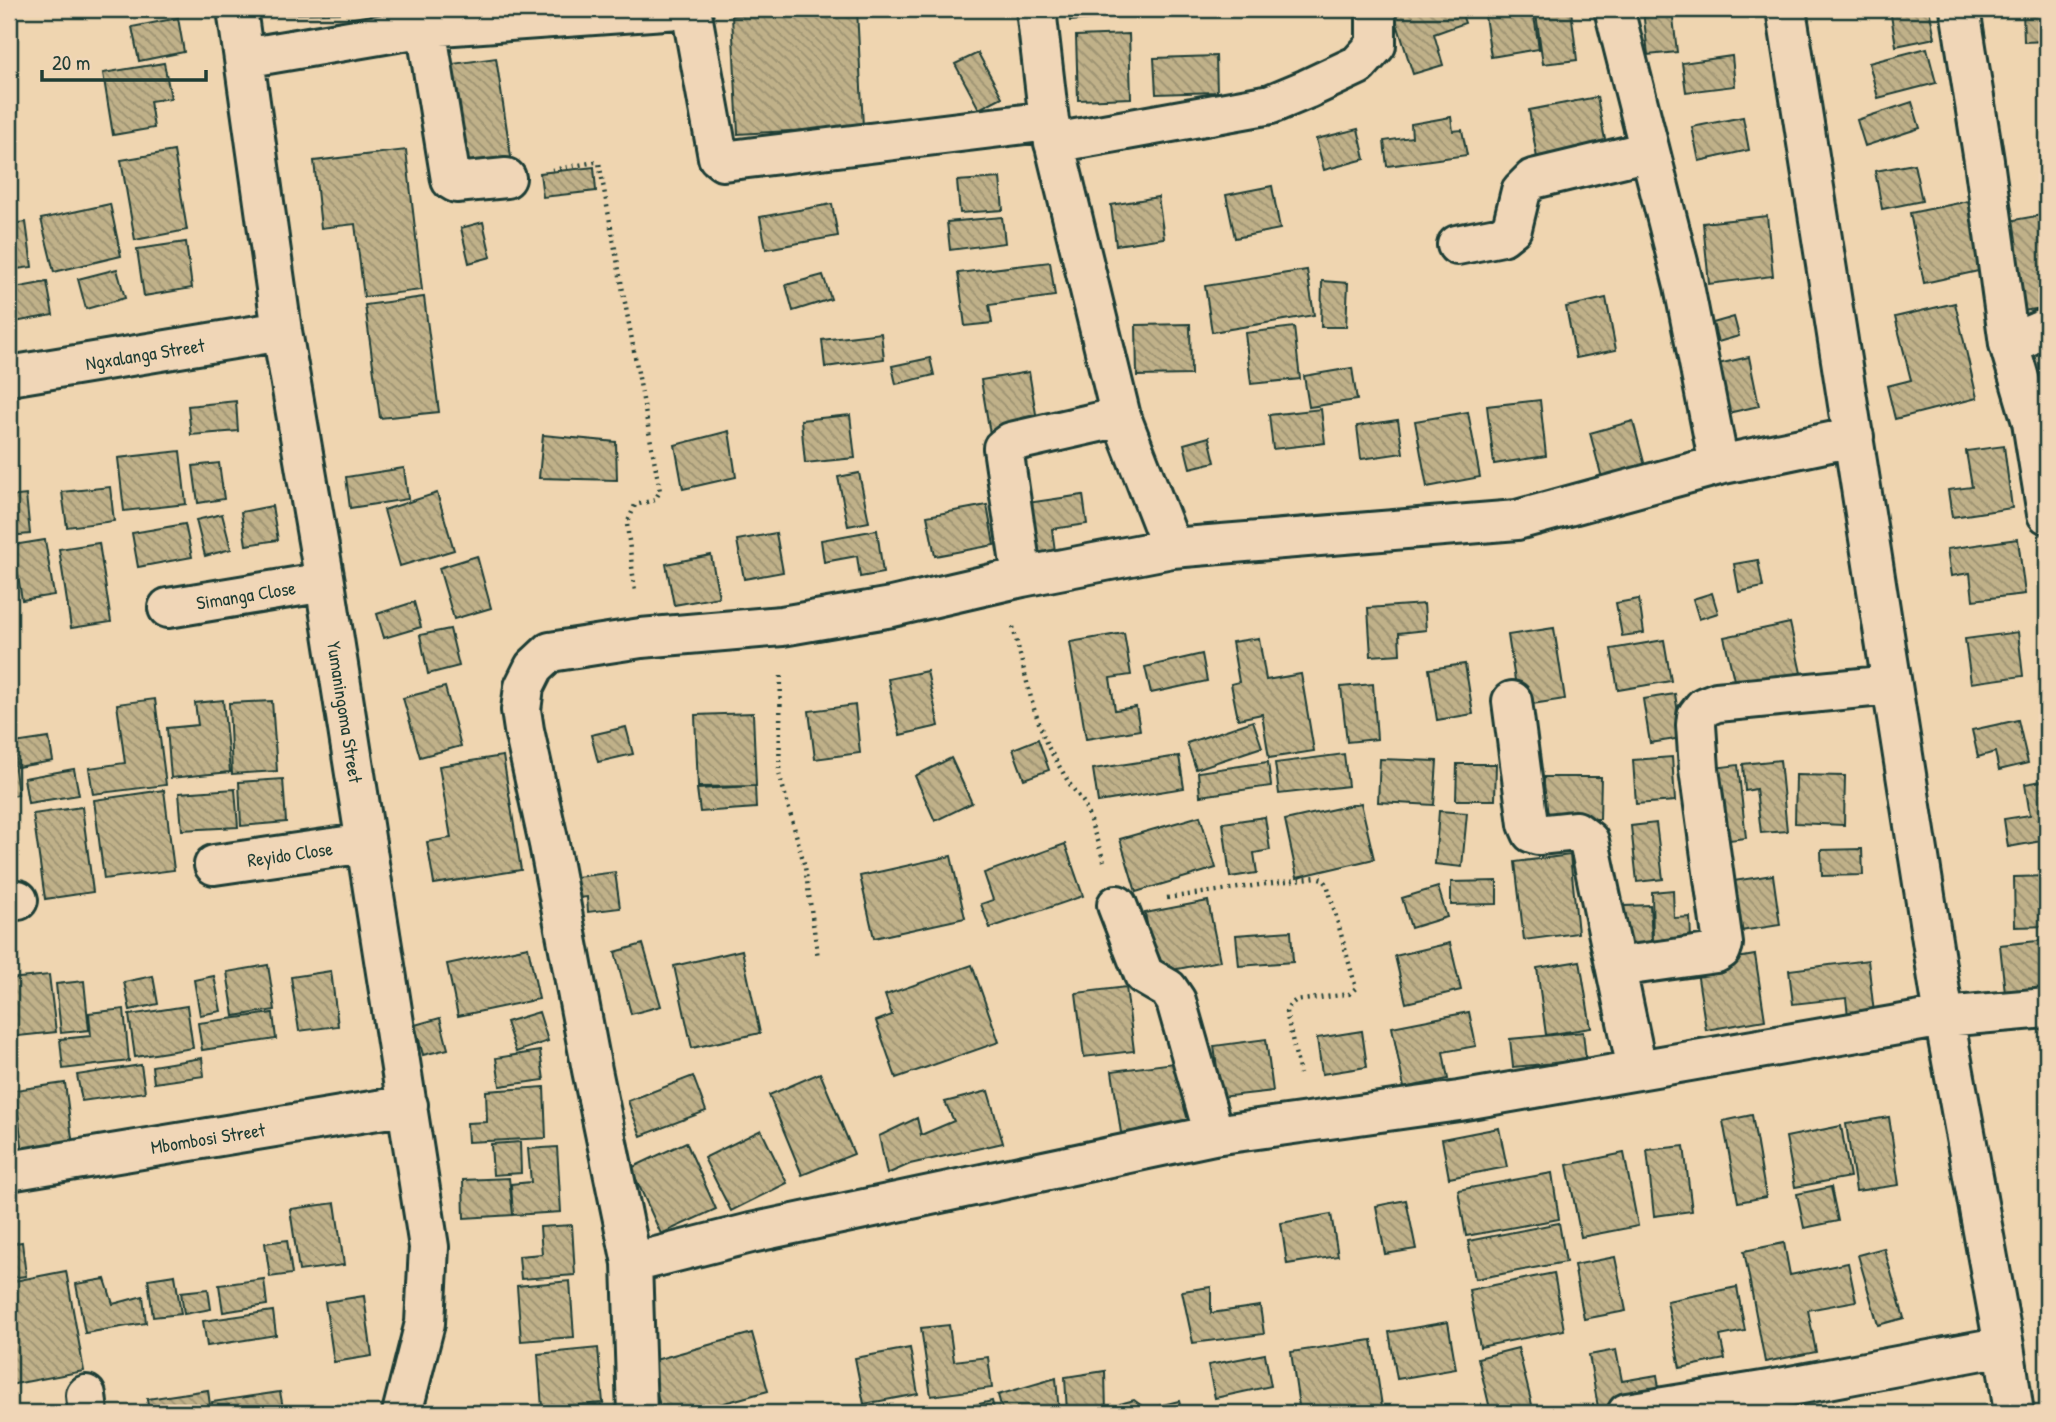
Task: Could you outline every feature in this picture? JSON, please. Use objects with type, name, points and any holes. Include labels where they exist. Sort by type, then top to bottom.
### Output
[{"type":"street","name":"Yumaningoma Street","points":[[236,9],[282,331],[325,582],[429,1247],[425,1323],[402,1413]]},
{"type":"street","points":[[244,58],[426,27],[679,9]]},
{"type":"street","points":[[691,9],[718,157],[723,161],[1052,132],[1271,104],[1358,65],[1376,45],[1376,9]]},
{"type":"street","points":[[1036,9],[1052,132],[1121,416],[1172,548]]},
{"type":"street","points":[[1614,9],[1684,286],[1719,465]]},
{"type":"street","points":[[1786,9],[1944,1017],[2014,1413]]},
{"type":"street","points":[[1960,9],[2009,344],[2032,422],[2047,514]]},
{"type":"street","points":[[426,27],[451,180],[456,184],[506,178]]},
{"type":"street","points":[[1457,245],[1502,236],[1512,228],[1521,191],[1533,179],[1649,151]]},
{"type":"street","points":[[2009,344],[2047,328]]},
{"type":"street","name":"Ngxalanga Street","points":[[9,376],[282,331]]},
{"type":"street","points":[[1011,580],[1003,448],[1011,442],[1121,416]]},
{"type":"street","points":[[629,1412],[632,1263],[521,710],[524,687],[534,667],[550,652],[641,638],[782,626],[892,607],[1172,548],[1517,520],[1719,465],[1854,437]]},
{"type":"street","name":"Simanga Close","points":[[167,608],[325,582]]},
{"type":"street","points":[[1616,967],[1716,953],[1721,950],[1723,944],[1699,769],[1696,725],[1697,716],[1704,707],[1717,702],[1892,685]]},
{"type":"street","points":[[1512,701],[1528,824],[1532,833],[1538,835],[1576,831],[1589,841],[1637,1069]]},
{"type":"street","name":"Reyido Close","points":[[214,865],[366,843]]},
{"type":"street","points":[[1117,905],[1144,975],[1168,989],[1176,1001],[1214,1135]]},
{"type":"street","points":[[632,1263],[751,1233],[1214,1135],[1459,1101],[1944,1017],[2047,1008]]},
{"type":"street","name":"Mbombosi Street","points":[[9,1171],[408,1105]]},
{"type":"street","points":[[1627,1413],[1769,1390],[2004,1346]]},
{"type":"path","points":[[506,178],[599,163],[660,491],[656,500],[635,505],[627,524],[641,638]]},
{"type":"path","points":[[1011,580],[1033,706],[1047,745],[1084,803],[1117,905],[1316,877],[1327,884],[1356,988],[1349,994],[1295,1001],[1286,1012],[1310,1123]]},
{"type":"path","points":[[782,626],[779,774],[805,867],[818,958]]},
{"type":"building","points":[[283,9],[340,9],[340,13],[283,14]]},
{"type":"building","points":[[857,9],[863,127],[738,134],[732,16]]},
{"type":"building","points":[[1069,9],[1091,9],[1092,19],[1070,21]]},
{"type":"building","points":[[1410,9],[1460,9],[1465,23],[1434,34],[1443,65],[1413,74],[1394,14]]},
{"type":"building","points":[[1484,9],[1533,9],[1539,49],[1491,57]]},
{"type":"building","points":[[1672,9],[1677,52],[1648,55],[1643,10]]},
{"type":"building","points":[[1890,9],[1929,9],[1935,38],[1896,46]]},
{"type":"building","points":[[2047,9],[2047,41],[2024,42],[2023,10]]},
{"type":"building","points":[[1571,10],[1577,60],[1543,64],[1536,14]]},
{"type":"building","points":[[178,18],[184,52],[139,61],[132,27]]},
{"type":"building","points":[[1129,34],[1131,98],[1078,100],[1076,36]]},
{"type":"building","points":[[1927,48],[1936,83],[1878,98],[1869,63]]},
{"type":"building","points":[[978,53],[1002,97],[979,109],[955,64]]},
{"type":"building","points":[[1216,56],[1217,92],[1156,94],[1154,58]]},
{"type":"building","points":[[1732,56],[1735,86],[1686,92],[1682,63]]},
{"type":"building","points":[[496,58],[513,170],[462,178],[445,65]]},
{"type":"building","points":[[164,63],[171,98],[150,101],[154,128],[113,135],[103,73]]},
{"type":"building","points":[[1597,97],[1606,145],[1537,158],[1529,110]]},
{"type":"building","points":[[1912,102],[1920,128],[1865,146],[1857,120]]},
{"type":"building","points":[[1451,117],[1453,131],[1462,130],[1467,155],[1387,166],[1384,141],[1412,137],[1411,124]]},
{"type":"building","points":[[1743,117],[1749,150],[1699,161],[1692,127]]},
{"type":"building","points":[[1358,129],[1365,159],[1324,170],[1316,139]]},
{"type":"building","points":[[406,150],[422,290],[364,297],[355,224],[321,228],[314,161]]},
{"type":"building","points":[[174,151],[187,230],[135,240],[121,160]]},
{"type":"building","points":[[1914,164],[1922,201],[1882,209],[1875,171]]},
{"type":"building","points":[[594,167],[596,191],[543,197],[540,173]]},
{"type":"building","points":[[1000,178],[1003,210],[960,213],[957,181]]},
{"type":"building","points":[[1272,186],[1280,229],[1235,238],[1226,195]]},
{"type":"building","points":[[1158,197],[1164,238],[1116,245],[1111,205]]},
{"type":"building","points":[[1969,201],[1983,270],[1924,283],[1910,213]]},
{"type":"building","points":[[110,204],[121,256],[54,272],[41,219]]},
{"type":"building","points":[[832,204],[838,236],[766,249],[760,217]]},
{"type":"building","points":[[2047,214],[2047,307],[2012,313],[1997,223]]},
{"type":"building","points":[[1767,216],[1773,276],[1709,284],[1703,223]]},
{"type":"building","points":[[1002,217],[1005,243],[950,250],[947,222]]},
{"type":"building","points":[[26,222],[32,267],[9,270],[9,224]]},
{"type":"building","points":[[483,222],[491,257],[469,263],[461,228]]},
{"type":"building","points":[[186,242],[192,288],[144,296],[137,249]]},
{"type":"building","points":[[1050,262],[1055,296],[989,305],[992,323],[965,326],[958,273]]},
{"type":"building","points":[[117,269],[125,298],[86,309],[78,279]]},
{"type":"building","points":[[1307,270],[1314,315],[1212,332],[1205,286]]},
{"type":"building","points":[[823,275],[831,299],[793,311],[786,285]]},
{"type":"building","points":[[1322,281],[1348,283],[1346,327],[1321,327]]},
{"type":"building","points":[[47,282],[53,315],[9,323],[9,289]]},
{"type":"building","points":[[424,297],[439,412],[380,418],[365,305]]},
{"type":"building","points":[[1606,298],[1616,350],[1576,358],[1566,307]]},
{"type":"building","points":[[1955,303],[1977,398],[1895,419],[1887,386],[1911,380],[1895,317]]},
{"type":"building","points":[[1734,317],[1739,336],[1718,342],[1713,323]]},
{"type":"building","points":[[1190,324],[1191,375],[1137,376],[1136,325]]},
{"type":"building","points":[[1294,327],[1300,379],[1251,384],[1245,333]]},
{"type":"building","points":[[881,333],[884,359],[825,367],[822,340]]},
{"type":"building","points":[[1749,357],[1759,406],[1728,413],[1718,364]]},
{"type":"building","points":[[930,358],[934,375],[896,384],[892,366]]},
{"type":"building","points":[[1352,368],[1357,400],[1309,407],[1304,376]]},
{"type":"building","points":[[1029,372],[1039,432],[991,440],[981,380]]},
{"type":"building","points":[[1540,400],[1546,456],[1494,464],[1487,406]]},
{"type":"building","points":[[236,401],[238,431],[191,435],[188,406]]},
{"type":"building","points":[[1321,409],[1325,443],[1273,449],[1269,415]]},
{"type":"building","points":[[1468,412],[1480,477],[1427,487],[1415,421]]},
{"type":"building","points":[[850,415],[855,458],[805,463],[801,420]]},
{"type":"building","points":[[1398,420],[1403,453],[1361,459],[1357,426]]},
{"type":"building","points":[[1633,421],[1645,466],[1602,478],[1590,433]]},
{"type":"building","points":[[729,431],[736,477],[683,489],[675,445]]},
{"type":"building","points":[[543,435],[616,442],[617,480],[539,478]]},
{"type":"building","points":[[1209,437],[1215,462],[1190,468],[1184,444]]},
{"type":"building","points":[[2004,446],[2012,508],[1952,517],[1948,490],[1972,487],[1966,451]]},
{"type":"building","points":[[180,451],[186,504],[124,511],[118,458]]},
{"type":"building","points":[[219,463],[224,499],[198,503],[193,466]]},
{"type":"building","points":[[404,468],[408,499],[350,508],[346,477]]},
{"type":"building","points":[[859,473],[869,522],[848,526],[838,477]]},
{"type":"building","points":[[110,487],[114,521],[67,527],[62,492]]},
{"type":"building","points":[[437,493],[454,550],[400,566],[384,510]]},
{"type":"building","points":[[26,495],[30,534],[9,536],[9,497]]},
{"type":"building","points":[[1083,495],[1087,524],[1052,529],[1056,559],[1035,562],[1027,503]]},
{"type":"building","points":[[987,505],[994,545],[935,556],[927,516]]},
{"type":"building","points":[[272,506],[278,540],[246,545],[241,512]]},
{"type":"building","points":[[222,514],[231,549],[205,556],[196,520]]},
{"type":"building","points":[[185,524],[192,557],[138,567],[132,533]]},
{"type":"building","points":[[877,530],[883,573],[860,577],[857,556],[824,562],[821,540]]},
{"type":"building","points":[[776,533],[783,572],[744,579],[737,540]]},
{"type":"building","points":[[2018,539],[2025,594],[1973,600],[1970,573],[1951,576],[1947,549]]},
{"type":"building","points":[[45,540],[54,595],[22,600],[13,545]]},
{"type":"building","points":[[99,543],[111,622],[71,628],[59,549]]},
{"type":"building","points":[[711,555],[719,597],[674,605],[666,564]]},
{"type":"building","points":[[477,556],[491,608],[454,619],[439,568]]},
{"type":"building","points":[[1758,560],[1763,587],[1739,592],[1734,564]]},
{"type":"building","points":[[1712,593],[1718,613],[1699,619],[1693,599]]},
{"type":"building","points":[[1639,599],[1644,633],[1622,636],[1616,603]]},
{"type":"building","points":[[414,602],[421,627],[384,638],[377,614]]},
{"type":"building","points":[[1424,604],[1426,630],[1399,633],[1400,654],[1371,656],[1368,608]]},
{"type":"building","points":[[1790,623],[1803,682],[1738,697],[1724,637]]},
{"type":"building","points":[[1554,628],[1565,699],[1519,706],[1508,635]]},
{"type":"building","points":[[450,629],[459,666],[428,674],[420,635]]},
{"type":"building","points":[[2018,632],[2023,676],[1971,683],[1965,639]]},
{"type":"building","points":[[1124,633],[1131,675],[1110,678],[1115,710],[1136,707],[1140,730],[1086,739],[1070,642]]},
{"type":"building","points":[[1259,638],[1266,680],[1301,674],[1314,751],[1269,758],[1262,714],[1238,719],[1231,684],[1239,682],[1232,642]]},
{"type":"building","points":[[1664,640],[1671,681],[1618,690],[1611,649]]},
{"type":"building","points":[[1202,654],[1207,681],[1151,693],[1145,667]]},
{"type":"building","points":[[1465,664],[1473,714],[1437,720],[1429,669]]},
{"type":"building","points":[[927,671],[939,726],[900,735],[888,679]]},
{"type":"building","points":[[1373,684],[1377,739],[1347,742],[1341,687]]},
{"type":"building","points":[[445,687],[461,746],[420,757],[403,698]]},
{"type":"building","points":[[1675,694],[1682,738],[1650,743],[1643,699]]},
{"type":"building","points":[[155,699],[166,785],[93,794],[89,768],[125,763],[117,704]]},
{"type":"building","points":[[223,700],[230,772],[171,778],[167,728],[198,725],[195,703]]},
{"type":"building","points":[[272,701],[277,771],[232,774],[229,703]]},
{"type":"building","points":[[855,705],[860,753],[815,759],[809,711]]},
{"type":"building","points":[[753,713],[756,786],[698,787],[695,715]]},
{"type":"building","points":[[9,717],[18,795],[9,796]]},
{"type":"building","points":[[2018,720],[2028,763],[1999,770],[1995,752],[1978,757],[1972,730]]},
{"type":"building","points":[[1253,721],[1262,747],[1196,769],[1187,743]]},
{"type":"building","points":[[626,727],[633,754],[598,762],[591,735]]},
{"type":"building","points":[[49,738],[53,761],[17,767],[14,743]]},
{"type":"building","points":[[1038,739],[1049,770],[1024,779],[1013,749]]},
{"type":"building","points":[[1344,754],[1348,786],[1279,794],[1275,763]]},
{"type":"building","points":[[503,756],[521,870],[434,884],[427,842],[451,838],[439,766]]},
{"type":"building","points":[[1179,756],[1184,788],[1098,802],[1093,769]]},
{"type":"building","points":[[1672,757],[1675,801],[1636,804],[1633,760]]},
{"type":"building","points":[[951,758],[972,803],[935,821],[915,776]]},
{"type":"building","points":[[1380,759],[1437,761],[1434,805],[1378,802]]},
{"type":"building","points":[[1780,760],[1787,831],[1761,833],[1756,789],[1745,791],[1743,764]]},
{"type":"building","points":[[1268,762],[1271,786],[1200,796],[1198,772]]},
{"type":"building","points":[[1457,764],[1496,764],[1495,800],[1456,800]]},
{"type":"building","points":[[1738,765],[1746,838],[1714,842],[1705,769]]},
{"type":"building","points":[[74,769],[79,795],[28,803],[24,778]]},
{"type":"building","points":[[1796,775],[1845,776],[1844,825],[1795,823]]},
{"type":"building","points":[[1544,777],[1601,777],[1600,819],[1544,819]]},
{"type":"building","points":[[283,779],[286,822],[241,826],[239,782]]},
{"type":"building","points":[[2047,780],[2047,840],[2008,847],[2004,819],[2030,815],[2025,784]]},
{"type":"building","points":[[755,786],[756,808],[700,812],[697,789]]},
{"type":"building","points":[[235,789],[238,827],[182,830],[179,793]]},
{"type":"building","points":[[164,790],[174,870],[104,879],[94,800]]},
{"type":"building","points":[[1361,803],[1374,859],[1297,877],[1285,820]]},
{"type":"building","points":[[82,807],[93,892],[45,899],[33,814]]},
{"type":"building","points":[[1439,811],[1467,813],[1462,867],[1435,864]]},
{"type":"building","points":[[1200,816],[1216,868],[1136,892],[1120,839]]},
{"type":"building","points":[[1265,817],[1270,850],[1254,853],[1257,873],[1230,877],[1223,823]]},
{"type":"building","points":[[1656,823],[1663,879],[1637,882],[1631,826]]},
{"type":"building","points":[[1065,844],[1083,896],[990,928],[981,904],[993,900],[984,873]]},
{"type":"building","points":[[1862,849],[1863,875],[1822,876],[1821,850]]},
{"type":"building","points":[[1570,855],[1578,933],[1524,940],[1515,862]]},
{"type":"building","points":[[951,856],[965,918],[874,938],[860,876]]},
{"type":"building","points":[[615,872],[620,908],[588,912],[587,897],[570,899],[568,878]]},
{"type":"building","points":[[1773,875],[1780,925],[1734,932],[1727,882]]},
{"type":"building","points":[[2047,876],[2047,926],[2015,927],[2014,877]]},
{"type":"building","points":[[1497,881],[1497,904],[1451,905],[1451,882]]},
{"type":"building","points":[[1438,887],[1447,917],[1411,928],[1402,898]]},
{"type":"building","points":[[1673,890],[1674,918],[1690,917],[1691,939],[1653,941],[1652,892]]},
{"type":"building","points":[[1208,901],[1220,961],[1156,973],[1145,913]]},
{"type":"building","points":[[1650,905],[1653,960],[1626,961],[1624,906]]},
{"type":"building","points":[[1291,931],[1293,962],[1239,966],[1236,935]]},
{"type":"building","points":[[2047,940],[2047,998],[2006,1003],[2000,945]]},
{"type":"building","points":[[1450,943],[1461,990],[1406,1003],[1395,956]]},
{"type":"building","points":[[643,944],[661,1006],[631,1014],[615,952]]},
{"type":"building","points":[[528,947],[539,999],[458,1016],[447,964]]},
{"type":"building","points":[[742,950],[760,1033],[692,1048],[674,966]]},
{"type":"building","points":[[1755,955],[1765,1020],[1706,1030],[1696,965]]},
{"type":"building","points":[[1868,960],[1874,1013],[1848,1016],[1846,998],[1793,1004],[1789,970]]},
{"type":"building","points":[[1580,961],[1591,1028],[1546,1035],[1537,968]]},
{"type":"building","points":[[268,965],[275,1010],[234,1016],[227,972]]},
{"type":"building","points":[[972,965],[999,1042],[896,1078],[876,1021],[892,1015],[885,995]]},
{"type":"building","points":[[331,971],[338,1026],[299,1031],[291,977]]},
{"type":"building","points":[[49,975],[56,1032],[9,1037],[9,979]]},
{"type":"building","points":[[153,976],[158,1004],[130,1010],[124,982]]},
{"type":"building","points":[[214,976],[221,1011],[200,1015],[194,980]]},
{"type":"building","points":[[84,981],[89,1030],[61,1033],[56,984]]},
{"type":"building","points":[[1126,987],[1134,1051],[1084,1057],[1076,993]]},
{"type":"building","points":[[187,1006],[193,1048],[135,1057],[129,1015]]},
{"type":"building","points":[[124,1009],[129,1061],[63,1069],[60,1039],[91,1036],[89,1013]]},
{"type":"building","points":[[539,1012],[548,1041],[516,1052],[506,1022]]},
{"type":"building","points":[[1469,1012],[1476,1046],[1443,1052],[1448,1079],[1404,1088],[1392,1027]]},
{"type":"building","points":[[273,1013],[276,1039],[202,1050],[198,1023]]},
{"type":"building","points":[[440,1018],[448,1049],[423,1055],[415,1025]]},
{"type":"building","points":[[1362,1031],[1367,1067],[1322,1074],[1317,1038]]},
{"type":"building","points":[[1583,1032],[1586,1060],[1513,1067],[1510,1039]]},
{"type":"building","points":[[1266,1039],[1273,1091],[1221,1097],[1214,1046]]},
{"type":"building","points":[[540,1051],[544,1080],[500,1086],[496,1058]]},
{"type":"building","points":[[202,1058],[204,1076],[154,1083],[152,1066]]},
{"type":"building","points":[[1189,1061],[1197,1123],[1121,1133],[1112,1071]]},
{"type":"building","points":[[141,1065],[145,1092],[82,1101],[77,1075]]},
{"type":"building","points":[[820,1073],[854,1154],[802,1175],[769,1095]]},
{"type":"building","points":[[693,1076],[706,1111],[641,1136],[628,1101]]},
{"type":"building","points":[[65,1083],[74,1154],[24,1161],[15,1090]]},
{"type":"building","points":[[544,1087],[546,1138],[468,1142],[467,1123],[487,1122],[486,1091]]},
{"type":"building","points":[[988,1091],[1003,1143],[910,1164],[887,1174],[879,1136],[917,1118],[921,1135],[954,1121],[945,1102]]},
{"type":"building","points":[[9,1098],[17,1155],[9,1156]]},
{"type":"building","points":[[1752,1115],[1766,1197],[1738,1202],[1723,1121]]},
{"type":"building","points":[[1889,1117],[1899,1185],[1856,1191],[1846,1124]]},
{"type":"building","points":[[1841,1126],[1850,1177],[1795,1187],[1786,1137]]},
{"type":"building","points":[[1499,1128],[1507,1167],[1449,1178],[1442,1139]]},
{"type":"building","points":[[761,1130],[787,1183],[731,1211],[704,1158]]},
{"type":"building","points":[[520,1142],[521,1173],[493,1175],[491,1144]]},
{"type":"building","points":[[686,1142],[716,1209],[661,1234],[631,1168]]},
{"type":"building","points":[[1684,1146],[1692,1211],[1654,1216],[1647,1150]]},
{"type":"building","points":[[557,1147],[561,1212],[513,1215],[511,1184],[531,1182],[528,1149]]},
{"type":"building","points":[[1624,1153],[1638,1226],[1581,1237],[1567,1165]]},
{"type":"building","points":[[1552,1173],[1559,1219],[1466,1236],[1458,1190]]},
{"type":"building","points":[[509,1178],[513,1215],[464,1218],[463,1180]]},
{"type":"building","points":[[1831,1187],[1838,1221],[1804,1228],[1797,1194]]},
{"type":"building","points":[[1406,1200],[1416,1249],[1385,1254],[1376,1206]]},
{"type":"building","points":[[335,1203],[344,1265],[299,1271],[290,1209]]},
{"type":"building","points":[[1331,1214],[1338,1256],[1287,1264],[1281,1223]]},
{"type":"building","points":[[1559,1223],[1566,1262],[1475,1279],[1468,1241]]},
{"type":"building","points":[[572,1225],[575,1275],[521,1279],[519,1256],[542,1254],[540,1227]]},
{"type":"building","points":[[287,1240],[292,1274],[270,1277],[265,1243]]},
{"type":"building","points":[[22,1242],[26,1276],[9,1278],[9,1244]]},
{"type":"building","points":[[1784,1243],[1790,1275],[1848,1263],[1856,1301],[1808,1310],[1816,1352],[1765,1362],[1744,1251]]},
{"type":"building","points":[[1884,1248],[1904,1318],[1878,1325],[1858,1255]]},
{"type":"building","points":[[1615,1257],[1626,1311],[1584,1319],[1574,1265]]},
{"type":"building","points":[[66,1271],[84,1371],[9,1385],[9,1282]]},
{"type":"building","points":[[1554,1273],[1564,1330],[1480,1347],[1469,1290]]},
{"type":"building","points":[[175,1275],[181,1314],[153,1317],[148,1279]]},
{"type":"building","points":[[105,1279],[113,1304],[143,1296],[146,1323],[85,1333],[76,1284]]},
{"type":"building","points":[[264,1279],[267,1305],[223,1312],[219,1285]]},
{"type":"building","points":[[570,1281],[574,1337],[521,1341],[517,1286]]},
{"type":"building","points":[[1211,1287],[1211,1313],[1260,1306],[1264,1334],[1193,1343],[1182,1291]]},
{"type":"building","points":[[1737,1287],[1745,1331],[1720,1336],[1725,1359],[1680,1368],[1667,1301]]},
{"type":"building","points":[[208,1289],[211,1309],[184,1314],[181,1292]]},
{"type":"building","points":[[364,1296],[372,1356],[334,1362],[325,1302]]},
{"type":"building","points":[[273,1311],[276,1335],[207,1346],[203,1321]]},
{"type":"building","points":[[1448,1322],[1456,1369],[1397,1379],[1389,1332]]},
{"type":"building","points":[[949,1325],[954,1361],[988,1357],[992,1388],[931,1396],[921,1328]]},
{"type":"building","points":[[752,1333],[768,1391],[717,1405],[720,1413],[662,1413],[648,1362]]},
{"type":"building","points":[[1372,1340],[1383,1413],[1300,1413],[1291,1352]]},
{"type":"building","points":[[598,1348],[603,1403],[542,1408],[538,1354]]},
{"type":"building","points":[[910,1348],[918,1394],[864,1404],[855,1358]]},
{"type":"building","points":[[1518,1348],[1534,1413],[1491,1413],[1478,1358]]},
{"type":"building","points":[[1616,1350],[1622,1381],[1657,1375],[1661,1400],[1599,1413],[1589,1355]]},
{"type":"building","points":[[1265,1354],[1271,1386],[1215,1398],[1208,1365]]},
{"type":"building","points":[[1105,1371],[1106,1413],[1067,1413],[1065,1377]]},
{"type":"building","points":[[1056,1378],[1059,1413],[1003,1413],[998,1395]]},
{"type":"building","points":[[208,1390],[211,1413],[149,1413],[147,1399]]},
{"type":"building","points":[[280,1392],[284,1413],[213,1413],[212,1402]]},
{"type":"building","points":[[1134,1400],[1146,1409],[1179,1401],[1182,1413],[1111,1413],[1120,1404]]},
{"type":"building","points":[[992,1401],[995,1413],[949,1413],[949,1411]]}]
